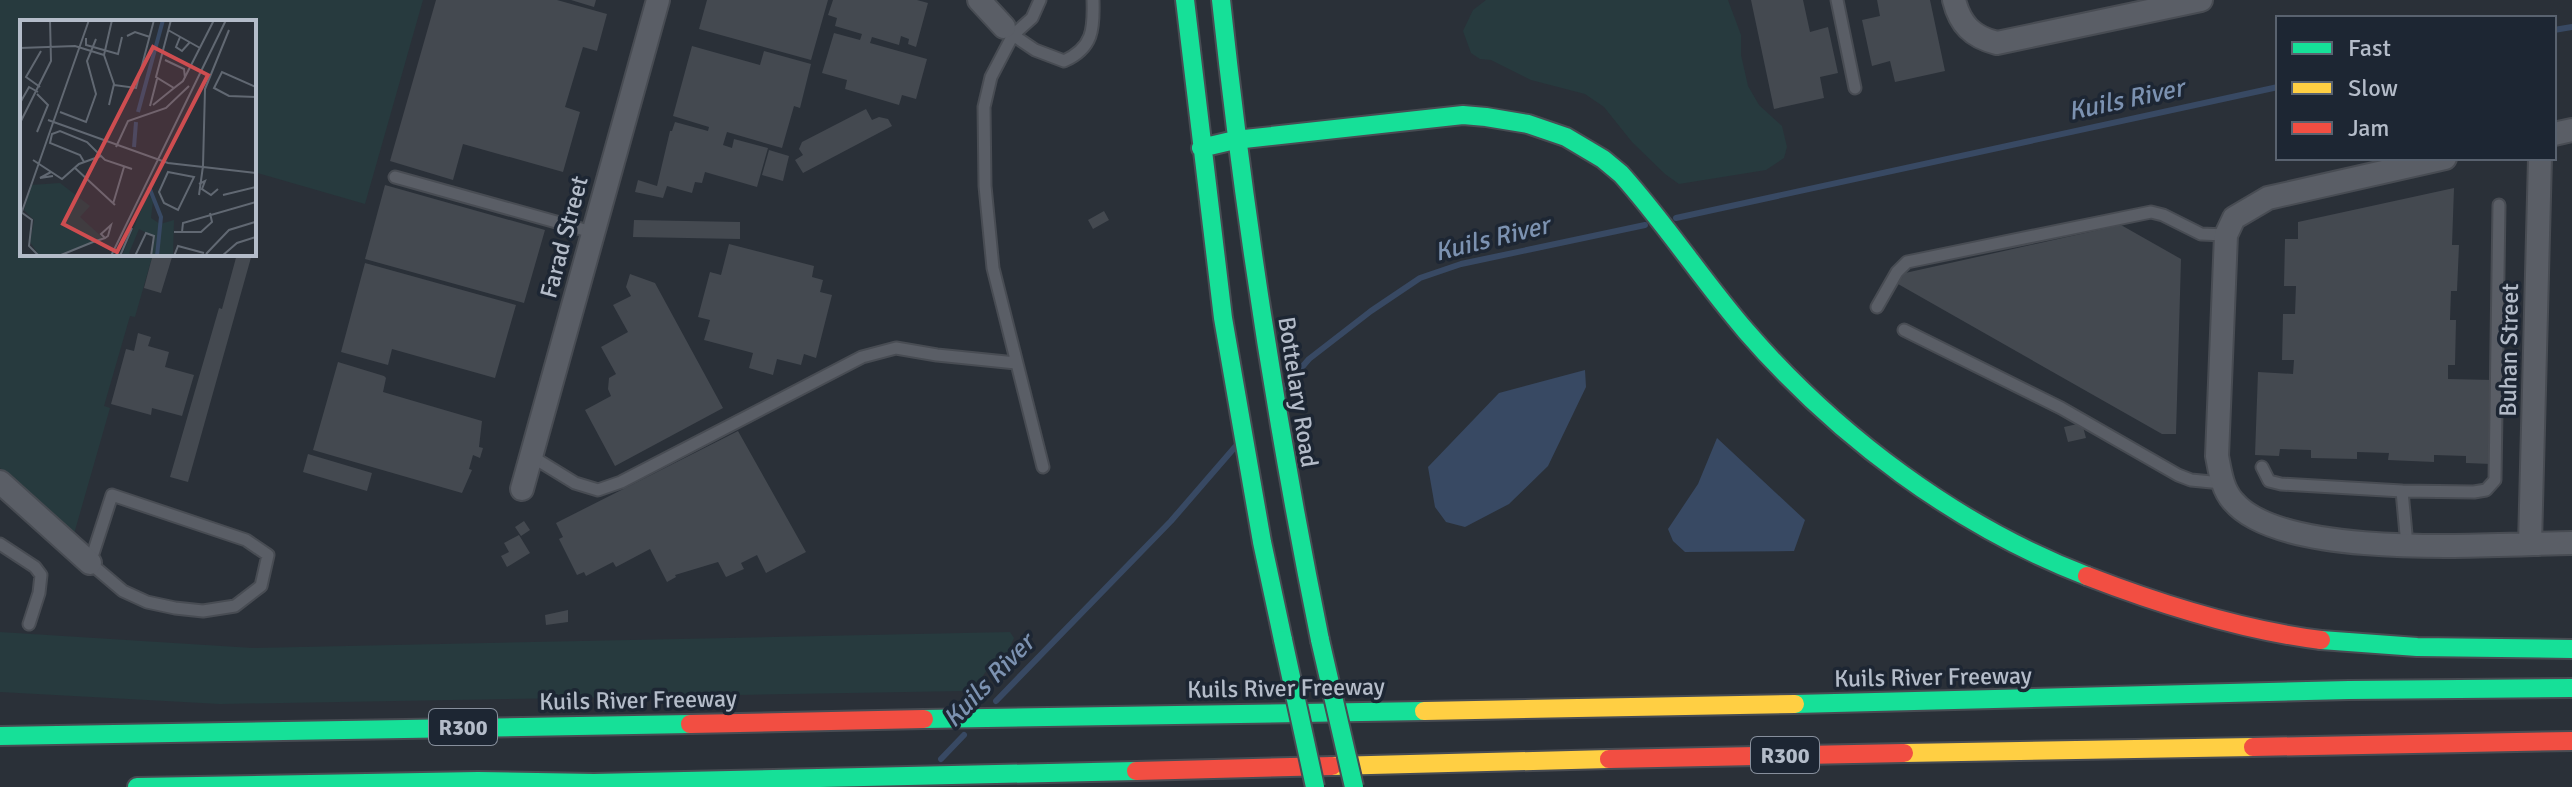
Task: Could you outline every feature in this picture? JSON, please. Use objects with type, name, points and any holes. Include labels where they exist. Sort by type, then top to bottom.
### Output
[{"type":"main road","points":[[1185,0],[1223,318],[1262,542],[1315,787]]},
{"type":"main road","name":"Bottelary Road","points":[[1221,0],[1235,140],[1295,518],[1354,787]]},
{"type":"main road","points":[[1201,148],[1235,140],[1463,115],[1500,117],[1545,128],[1596,152],[1640,194],[1718,298],[1758,345],[1844,429],[1894,469],[1981,526],[2052,563],[2159,605],[2225,622],[2322,640],[2412,646],[2572,649]]},
{"type":"main road","name":"Kuils River Freeway","points":[[0,736],[2572,688]]},
{"type":"main road","points":[[128,715],[171,718],[240,731]]},
{"type":"main road","name":"R300","points":[[137,787],[478,781],[585,785],[860,775],[1618,758],[2572,741]]},
{"type":"street","name":"Farad Street","points":[[522,489],[658,0]]},
{"type":"street","points":[[979,0],[1008,31]]},
{"type":"street","points":[[1954,0],[1958,14],[1968,29],[1997,43],[2201,0]]},
{"type":"street","points":[[2436,160],[2268,198],[2234,218],[2226,235],[2217,456],[2222,483],[2238,507],[2269,524],[2322,539],[2407,545],[2572,543]]},
{"type":"street","name":"Buhan Street","points":[[2530,544],[2540,160]]},
{"type":"street","points":[[0,482],[90,563]]},
{"type":"lane","points":[[1040,0],[1032,18],[1008,31],[991,77],[984,107],[984,170],[993,268],[1043,467]]},
{"type":"lane","points":[[1008,31],[1064,61],[1077,55],[1089,42],[1093,0]]},
{"type":"lane","points":[[1837,0],[1855,88]]},
{"type":"lane","points":[[395,177],[592,232]]},
{"type":"lane","points":[[2262,467],[2269,481],[2281,484],[2402,491],[2486,490],[2495,480],[2499,205]]},
{"type":"lane","points":[[1877,307],[1897,272],[1907,262],[1952,252],[2151,212],[2201,234],[2226,235]]},
{"type":"lane","points":[[1904,330],[2061,408],[2178,475],[2191,480],[2222,483]]},
{"type":"lane","points":[[531,456],[575,483],[598,490],[621,482],[862,357],[896,348],[1016,363]]},
{"type":"lane","points":[[2402,491],[2407,545]]},
{"type":"lane","points":[[112,495],[246,540],[268,555],[261,586],[235,606],[203,611],[147,602],[123,591],[90,563],[112,495]]},
{"type":"lane","points":[[0,544],[35,567],[41,575],[29,624]]},
{"type":"green space","points":[[0,0],[423,0],[365,204],[256,173],[256,20],[20,20],[20,256],[152,256],[135,317],[130,316],[104,406],[110,408],[74,534],[0,468]]},
{"type":"green space","points":[[1486,0],[1728,0],[1741,35],[1741,55],[1748,86],[1759,105],[1782,126],[1787,147],[1784,158],[1766,170],[1679,184],[1632,142],[1604,107],[1585,94],[1531,80],[1471,53],[1463,31],[1473,10]]},
{"type":"green space","points":[[0,632],[253,648],[1010,632],[1014,638],[1007,654],[994,660],[980,680],[965,691],[220,704],[0,692]]},
{"type":"water","points":[[1585,370],[1586,387],[1548,466],[1509,504],[1465,527],[1446,522],[1435,507],[1428,467],[1499,393]]},
{"type":"water","points":[[1717,438],[1805,520],[1794,551],[1685,552],[1673,541],[1668,529],[1698,484]]},
{"type":"building","points":[[436,0],[557,0],[607,14],[597,51],[583,47],[565,107],[580,112],[563,172],[463,144],[453,180],[390,161]]},
{"type":"building","points":[[571,0],[596,0],[594,7]]},
{"type":"building","points":[[707,0],[828,0],[811,60],[699,29]]},
{"type":"building","points":[[833,0],[917,0],[928,3],[916,47],[901,36],[899,45],[872,37],[870,43],[927,59],[916,99],[902,95],[899,105],[845,89],[847,80],[822,73],[834,33],[860,40],[862,34],[835,26],[837,18],[828,15]]},
{"type":"building","points":[[1751,0],[1803,0],[1810,32],[1828,27],[1838,73],[1820,77],[1824,98],[1774,109]]},
{"type":"building","points":[[1877,0],[1930,0],[1945,71],[1895,82],[1890,61],[1872,66],[1862,20],[1880,16]]},
{"type":"building","points":[[692,46],[760,65],[764,51],[811,64],[800,108],[794,106],[782,148],[727,132],[723,145],[732,148],[734,139],[768,148],[757,187],[705,172],[702,183],[695,182],[692,193],[667,186],[663,198],[635,192],[638,180],[657,186],[675,122],[708,131],[709,127],[673,116]]},
{"type":"building","points":[[866,109],[872,120],[879,117],[888,119],[892,126],[803,173],[795,160],[803,155],[799,149],[802,142]]},
{"type":"building","points":[[769,150],[789,156],[783,181],[762,175]]},
{"type":"building","points":[[385,185],[545,230],[524,303],[365,259]]},
{"type":"building","points":[[2454,188],[2452,245],[2459,245],[2457,291],[2451,291],[2450,320],[2456,320],[2455,365],[2448,365],[2448,379],[2493,380],[2491,464],[2466,463],[2466,456],[2434,455],[2434,462],[2388,460],[2389,453],[2357,452],[2357,459],[2311,458],[2311,450],[2280,449],[2279,456],[2255,455],[2258,372],[2293,374],[2294,360],[2282,360],[2283,314],[2295,314],[2296,286],[2284,286],[2285,239],[2298,239],[2298,222]]},
{"type":"building","points":[[1104,211],[1109,220],[1093,229],[1088,220]]},
{"type":"building","points":[[634,220],[740,222],[740,239],[633,237]]},
{"type":"building","points":[[2121,225],[2181,259],[2176,434],[2162,434],[1898,284],[1905,273]]},
{"type":"building","points":[[729,244],[814,266],[812,277],[823,280],[820,292],[832,295],[816,358],[804,354],[801,365],[777,359],[773,375],[749,368],[753,353],[704,340],[710,320],[698,317],[710,272],[721,275]]},
{"type":"building","points":[[152,256],[172,256],[161,293],[144,288]]},
{"type":"building","points":[[236,256],[251,256],[188,482],[170,477],[219,308],[222,309]]},
{"type":"building","points":[[365,263],[516,305],[495,378],[392,349],[388,365],[341,352]]},
{"type":"building","points":[[630,274],[655,283],[723,408],[615,466],[585,410],[611,396],[609,378],[616,374],[601,347],[628,332],[613,305],[631,296],[626,287]]},
{"type":"building","points":[[138,333],[151,337],[148,346],[169,352],[165,367],[194,375],[182,416],[152,408],[151,415],[111,404],[126,349],[134,351]]},
{"type":"building","points":[[338,362],[384,376],[383,392],[482,421],[479,447],[483,448],[480,458],[473,455],[469,469],[472,470],[462,493],[313,450]]},
{"type":"building","points":[[2082,423],[2086,438],[2068,442],[2064,427]]},
{"type":"building","points":[[738,431],[806,552],[766,573],[757,555],[741,563],[744,569],[726,577],[718,562],[675,575],[667,582],[650,549],[616,567],[613,562],[586,576],[584,572],[577,575],[559,539],[563,537],[556,523]]},
{"type":"building","points":[[308,454],[372,473],[367,491],[303,472]]},
{"type":"building","points":[[524,521],[530,530],[521,536],[515,527]]},
{"type":"building","points":[[519,535],[530,553],[507,567],[501,556],[509,552],[504,543]]},
{"type":"building","points":[[568,610],[568,622],[546,625],[545,615]]},
{"type":"waterway","name":"Kuils River","points":[[2556,30],[2572,27]]},
{"type":"waterway","name":"Kuils River","points":[[1676,218],[2276,87]]},
{"type":"waterway","name":"Kuils River","points":[[1283,389],[1309,359],[1420,278],[1461,264],[1645,225]]},
{"type":"waterway","name":"Kuils River","points":[[996,701],[1171,521],[1235,447]]},
{"type":"waterway","name":"Kuils River","points":[[941,759],[964,735]]},
{"type":"traffic: fast","points":[[1185,0],[1223,318],[1262,542],[1283,640]]},
{"type":"traffic: fast","points":[[1221,0],[1263,321],[1320,640]]},
{"type":"traffic: fast","points":[[1201,148],[1235,140],[1463,115],[1528,124],[1566,137],[1621,174],[1746,331],[1819,407],[1902,474],[1946,504],[1992,531],[2087,576]]},
{"type":"traffic: fast","points":[[1283,640],[1315,787]]},
{"type":"traffic: fast","points":[[1320,640],[1354,787]]},
{"type":"traffic: fast","points":[[2321,640],[2417,647],[2572,649]]},
{"type":"traffic: fast","points":[[1795,704],[2349,690],[2572,688]]},
{"type":"traffic: fast","points":[[924,719],[1424,711]]},
{"type":"traffic: fast","points":[[0,736],[690,724]]},
{"type":"traffic: fast","points":[[137,787],[478,781],[594,783],[1136,771]]},
{"type":"traffic: slow","points":[[1424,711],[1795,704]]},
{"type":"traffic: slow","points":[[1904,753],[2253,747]]},
{"type":"traffic: slow","points":[[1332,766],[1609,759]]},
{"type":"traffic: jam","points":[[2087,576],[2202,615],[2261,630],[2321,640]]},
{"type":"traffic: jam","points":[[690,724],[924,719]]},
{"type":"traffic: jam","points":[[2253,747],[2572,741]]},
{"type":"traffic: jam","points":[[1609,759],[1904,753]]},
{"type":"traffic: jam","points":[[1136,771],[1332,766]]}]
